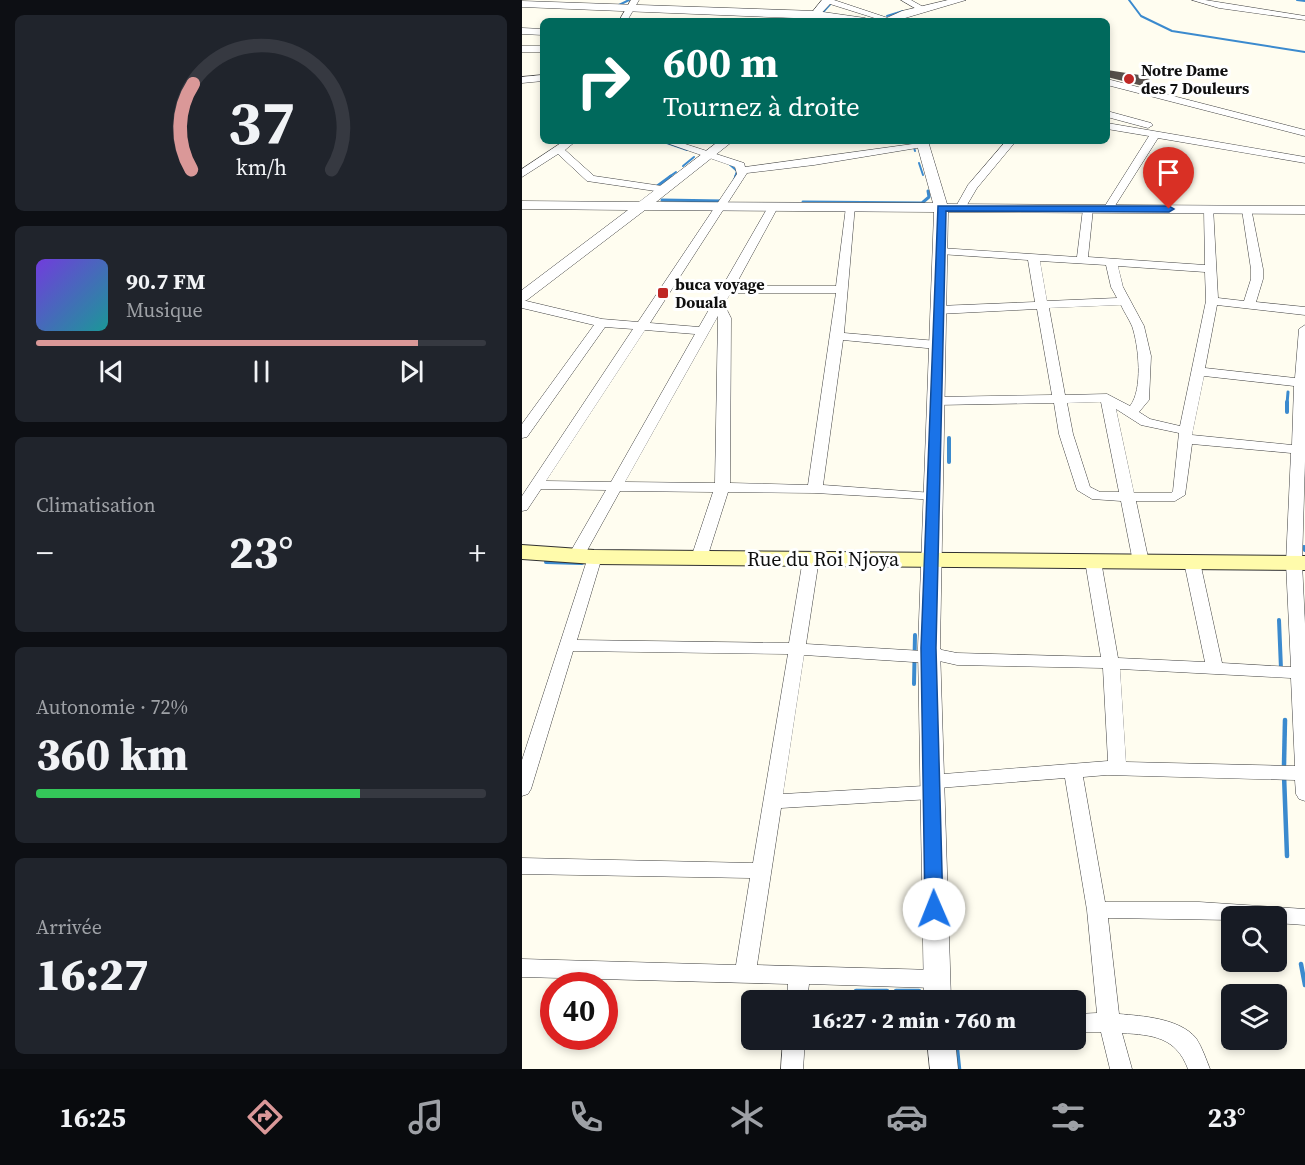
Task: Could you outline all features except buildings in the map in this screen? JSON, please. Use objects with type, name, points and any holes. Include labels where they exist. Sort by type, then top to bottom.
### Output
[{"type":"main road","name":"Rue du Roi Njoya","points":[[522,552],[585,557],[1300,563]]},
{"type":"street","points":[[891,18],[915,3],[961,0]]},
{"type":"street","points":[[1196,0],[1219,6],[1305,18]]},
{"type":"street","points":[[522,4],[633,4],[735,16],[829,9],[877,18]]},
{"type":"street","points":[[625,18],[633,4]]},
{"type":"street","points":[[829,9],[856,18]]},
{"type":"street","points":[[522,31],[540,32]]},
{"type":"street","points":[[522,42],[540,43]]},
{"type":"street","points":[[522,49],[540,50]]},
{"type":"street","points":[[522,80],[540,78]]},
{"type":"street","points":[[1110,83],[1305,133]]},
{"type":"street","points":[[1108,209],[1155,127],[1110,115]]},
{"type":"street","points":[[1110,127],[1305,160]]},
{"type":"street","points":[[522,174],[566,144]]},
{"type":"street","points":[[676,144],[740,165],[743,170]]},
{"type":"street","points":[[522,297],[723,144]]},
{"type":"street","points":[[743,170],[814,162],[912,144]]},
{"type":"street","points":[[924,144],[950,208]]},
{"type":"street","points":[[937,990],[929,653],[940,251],[950,208],[972,187],[1008,144]]},
{"type":"street","points":[[558,149],[591,179],[662,189]]},
{"type":"street","points":[[522,507],[743,170]]},
{"type":"street","points":[[522,205],[1305,210]]},
{"type":"street","points":[[522,789],[567,645],[585,557],[615,487],[773,207]]},
{"type":"street","points":[[815,489],[837,336],[851,207]]},
{"type":"street","points":[[1082,259],[1088,208]]},
{"type":"street","points":[[1033,256],[1066,434],[1084,490],[1097,496],[1175,497],[1180,492],[1186,435],[1212,301],[1209,209]]},
{"type":"street","points":[[1247,210],[1257,269],[1257,279],[1249,305]]},
{"type":"street","points":[[940,251],[1210,269]]},
{"type":"street","points":[[1111,261],[1115,280],[1138,326],[1145,356],[1142,400],[1131,413]]},
{"type":"street","points":[[727,289],[842,290]]},
{"type":"street","points":[[938,310],[1125,301]]},
{"type":"street","points":[[1212,301],[1305,311]]},
{"type":"street","points":[[522,304],[602,323],[640,328],[703,331]]},
{"type":"street","points":[[699,558],[722,487],[725,318],[718,304]]},
{"type":"street","points":[[522,434],[602,323]]},
{"type":"street","points":[[1305,329],[1301,383],[1299,673],[1305,794]]},
{"type":"street","points":[[837,336],[937,345]]},
{"type":"street","points":[[1198,371],[1301,383]]},
{"type":"street","points":[[1107,398],[1141,562]]},
{"type":"street","points":[[936,401],[1107,398],[1146,422],[1186,435],[1301,452]]},
{"type":"street","points":[[536,485],[815,489],[933,497]]},
{"type":"street","points":[[745,974],[811,559]]},
{"type":"street","points":[[1093,561],[1111,663],[1117,768]]},
{"type":"street","points":[[1192,562],[1215,668]]},
{"type":"street","points":[[567,645],[797,649],[832,653],[929,653],[957,659],[1111,663],[1299,673]]},
{"type":"street","points":[[772,802],[931,787],[1073,770],[1117,768],[1303,773]]},
{"type":"street","points":[[1073,770],[1097,910],[1109,1022],[1121,1069]]},
{"type":"street","points":[[522,866],[761,871]]},
{"type":"street","points":[[1097,910],[1199,909],[1305,917]]},
{"type":"street","points":[[522,968],[935,979]]},
{"type":"street","points":[[798,990],[799,975]]},
{"type":"street","points":[[1086,1023],[1109,1022],[1174,1035],[1185,1042],[1193,1052],[1199,1069]]},
{"type":"street","points":[[792,1069],[793,1050]]},
{"type":"street","points":[[942,1050],[944,1069]]},
{"type":"waterway","points":[[619,5],[629,0]]},
{"type":"waterway","points":[[818,18],[834,0]]},
{"type":"waterway","points":[[1129,0],[1141,16],[1172,31],[1305,52]]},
{"type":"waterway","points":[[1297,0],[1305,1]]},
{"type":"waterway","points":[[887,16],[903,11]]},
{"type":"waterway","points":[[670,144],[687,150]]},
{"type":"waterway","points":[[913,144],[915,151]]},
{"type":"waterway","points":[[683,166],[694,157]]},
{"type":"waterway","points":[[728,163],[737,171],[735,177]]},
{"type":"waterway","points":[[919,163],[923,175]]},
{"type":"waterway","points":[[669,177],[676,172]]},
{"type":"waterway","points":[[656,187],[671,176]]},
{"type":"waterway","points":[[734,181],[736,176]]},
{"type":"waterway","points":[[803,202],[922,203],[929,197],[928,191]]},
{"type":"waterway","points":[[662,200],[723,201]]},
{"type":"waterway","points":[[1287,404],[1288,392]]},
{"type":"waterway","points":[[1287,404],[1287,412]]},
{"type":"waterway","points":[[949,438],[949,462]]},
{"type":"waterway","points":[[546,562],[582,563]]},
{"type":"waterway","points":[[1279,620],[1281,669]]},
{"type":"waterway","points":[[914,684],[915,635]]},
{"type":"waterway","points":[[1284,765],[1285,720]]},
{"type":"waterway","points":[[1284,775],[1287,856]]},
{"type":"waterway","points":[[1301,964],[1305,985]]},
{"type":"waterway","points":[[957,1050],[959,1069]]},
{"type":"place","name":"Notre Dame des 7 Douleurs","points":[[1129,79]]},
{"type":"place","name":"buca voyage Douala","points":[[663,293]]},
{"type":"route","points":[[934,909],[929,648],[941,208],[1169,209]]}]
